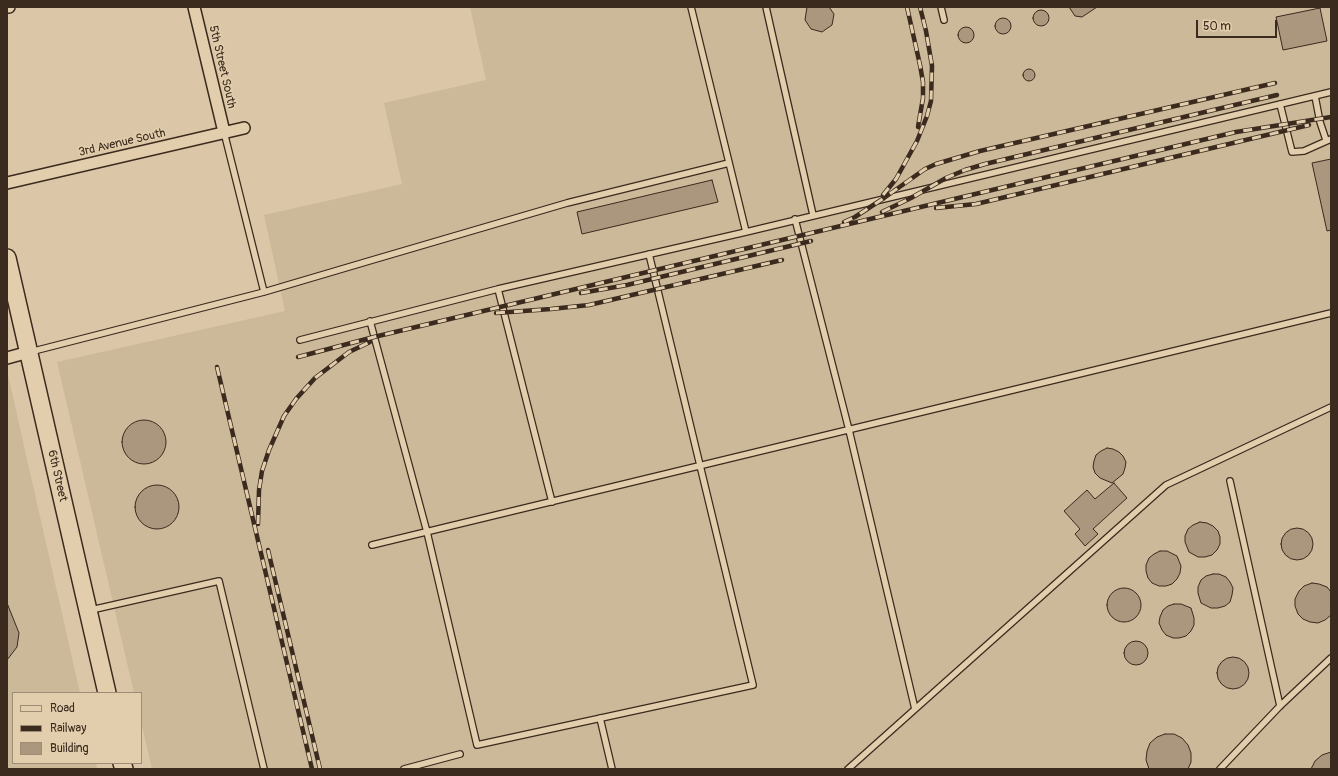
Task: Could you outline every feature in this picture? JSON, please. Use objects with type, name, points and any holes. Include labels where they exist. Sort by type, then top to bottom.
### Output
[{"type":"main road","name":"6th Street","points":[[8,266],[107,692]]},
{"type":"street","name":"5th Street South","points":[[194,7],[224,132]]},
{"type":"street","name":"3rd Avenue South","points":[[7,183],[244,128]]},
{"type":"street","points":[[7,358],[29,352]]},
{"type":"lane","points":[[691,7],[746,232]]},
{"type":"lane","points":[[766,7],[813,215]]},
{"type":"lane","points":[[941,7],[944,20]]},
{"type":"lane","points":[[300,340],[498,289],[746,232],[795,219],[1331,92]]},
{"type":"lane","points":[[1280,104],[1292,152],[1304,151],[1329,140],[1320,122],[1315,96]]},
{"type":"lane","points":[[224,132],[264,292]]},
{"type":"lane","points":[[29,352],[264,292],[567,203],[729,163]]},
{"type":"lane","points":[[795,219],[849,430],[915,709]]},
{"type":"lane","points":[[370,322],[427,532],[477,745],[753,685],[649,254]]},
{"type":"lane","points":[[498,289],[552,502]]},
{"type":"lane","points":[[372,545],[1331,313]]},
{"type":"lane","points":[[848,769],[1166,485],[1331,407]]},
{"type":"lane","points":[[1230,481],[1280,706]]},
{"type":"lane","points":[[88,611],[219,580],[264,769]]},
{"type":"lane","points":[[1220,769],[1280,706],[1331,658]]},
{"type":"lane","points":[[600,718],[612,769]]},
{"type":"lane","points":[[404,769],[460,754]]},
{"type":"shaded area","points":[[470,7],[1331,7],[1331,769],[152,769],[142,726],[142,692],[134,692],[57,362],[285,311],[264,215],[402,184],[384,103],[486,80]]},
{"type":"shaded area","points":[[8,375],[80,692],[12,692],[12,764],[96,764],[97,769],[7,769]]},
{"type":"building","points":[[807,7],[829,7],[834,14],[832,25],[822,32],[811,29],[805,20]]},
{"type":"building","points":[[1069,7],[1097,7],[1082,17],[1075,16]]},
{"type":"building","points":[[1320,8],[1327,41],[1283,50],[1276,17]]},
{"type":"building","points":[[1038,10],[1044,10],[1049,15],[1047,24],[1044,26],[1038,26],[1033,21],[1033,15]]},
{"type":"building","points":[[1000,18],[1006,18],[1011,23],[1009,32],[1006,34],[1000,34],[995,29],[995,23]]},
{"type":"building","points":[[963,27],[969,27],[974,32],[972,41],[969,43],[963,43],[958,38],[958,32]]},
{"type":"building","points":[[1031,69],[1034,70],[1034,80],[1027,81],[1024,80],[1023,73],[1024,70]]},
{"type":"building","points":[[1331,159],[1331,230],[1327,231],[1312,163]]},
{"type":"building","points":[[712,180],[718,202],[582,234],[577,212]]},
{"type":"building","points":[[140,420],[148,420],[160,426],[166,438],[166,446],[160,458],[148,464],[140,464],[128,458],[122,446],[122,438],[128,426]]},
{"type":"building","points":[[1107,448],[1119,452],[1126,462],[1123,474],[1112,483],[1100,478],[1095,473],[1093,467],[1096,455]]},
{"type":"building","points":[[1114,483],[1127,498],[1093,529],[1098,534],[1085,546],[1075,534],[1080,529],[1064,511],[1087,490],[1095,499]]},
{"type":"building","points":[[153,485],[161,485],[173,491],[179,503],[179,511],[173,523],[161,529],[153,529],[141,523],[135,511],[135,503],[141,491]]},
{"type":"building","points":[[1200,522],[1213,526],[1218,531],[1220,537],[1220,544],[1217,550],[1212,555],[1205,557],[1198,557],[1189,552],[1185,542],[1185,536],[1188,529]]},
{"type":"building","points":[[1294,528],[1300,528],[1309,532],[1313,544],[1309,556],[1300,560],[1294,560],[1285,556],[1281,547],[1281,541],[1285,532]]},
{"type":"building","points":[[1160,551],[1167,551],[1177,556],[1181,566],[1177,579],[1172,584],[1166,586],[1159,586],[1152,583],[1148,578],[1146,571],[1146,565],[1149,558]]},
{"type":"building","points":[[1219,574],[1226,577],[1233,588],[1230,602],[1225,606],[1218,608],[1211,608],[1201,603],[1198,593],[1198,587],[1201,580],[1206,576]]},
{"type":"building","points":[[1312,583],[1327,587],[1331,592],[1331,615],[1318,623],[1303,619],[1298,614],[1295,606],[1295,599],[1299,591],[1304,586]]},
{"type":"building","points":[[1121,588],[1127,588],[1131,589],[1138,595],[1141,605],[1140,612],[1134,619],[1127,622],[1121,622],[1117,621],[1110,615],[1107,608],[1107,602],[1108,598],[1114,591]]},
{"type":"building","points":[[7,603],[19,633],[17,647],[7,660]]},
{"type":"building","points":[[1174,604],[1181,604],[1191,608],[1194,618],[1194,625],[1191,631],[1186,636],[1179,638],[1173,638],[1166,635],[1159,623],[1163,610]]},
{"type":"building","points":[[1136,641],[1145,644],[1148,653],[1145,662],[1136,665],[1127,662],[1124,653],[1127,644]]},
{"type":"building","points":[[1230,657],[1236,657],[1245,661],[1249,673],[1245,685],[1236,689],[1230,689],[1221,685],[1217,676],[1217,670],[1221,661]]},
{"type":"building","points":[[1165,734],[1174,734],[1182,738],[1188,745],[1191,753],[1191,762],[1188,769],[1149,769],[1146,760],[1150,743],[1157,737]]},
{"type":"building","points":[[1331,752],[1331,769],[1311,769],[1315,761],[1322,755]]},
{"type":"railway","points":[[907,7],[923,82],[923,98],[918,127]]},
{"type":"railway","points":[[883,195],[896,179],[917,141],[931,101],[932,66],[920,7]]},
{"type":"railway","points":[[844,222],[855,217],[925,169],[936,164],[980,151],[1275,83]]},
{"type":"railway","points":[[882,212],[911,198],[946,178],[985,164],[1277,95]]},
{"type":"railway","points":[[298,357],[374,337],[1236,132],[1331,117]]},
{"type":"railway","points":[[936,208],[976,204],[1309,125]]},
{"type":"railway","points":[[581,293],[627,285],[811,241]]},
{"type":"railway","points":[[496,313],[589,305],[782,260]]},
{"type":"railway","points":[[258,524],[259,490],[262,471],[269,450],[284,416],[296,399],[315,378],[349,352],[370,342]]},
{"type":"railway","points":[[217,367],[312,769]]},
{"type":"railway","points":[[268,550],[320,769]]}]
